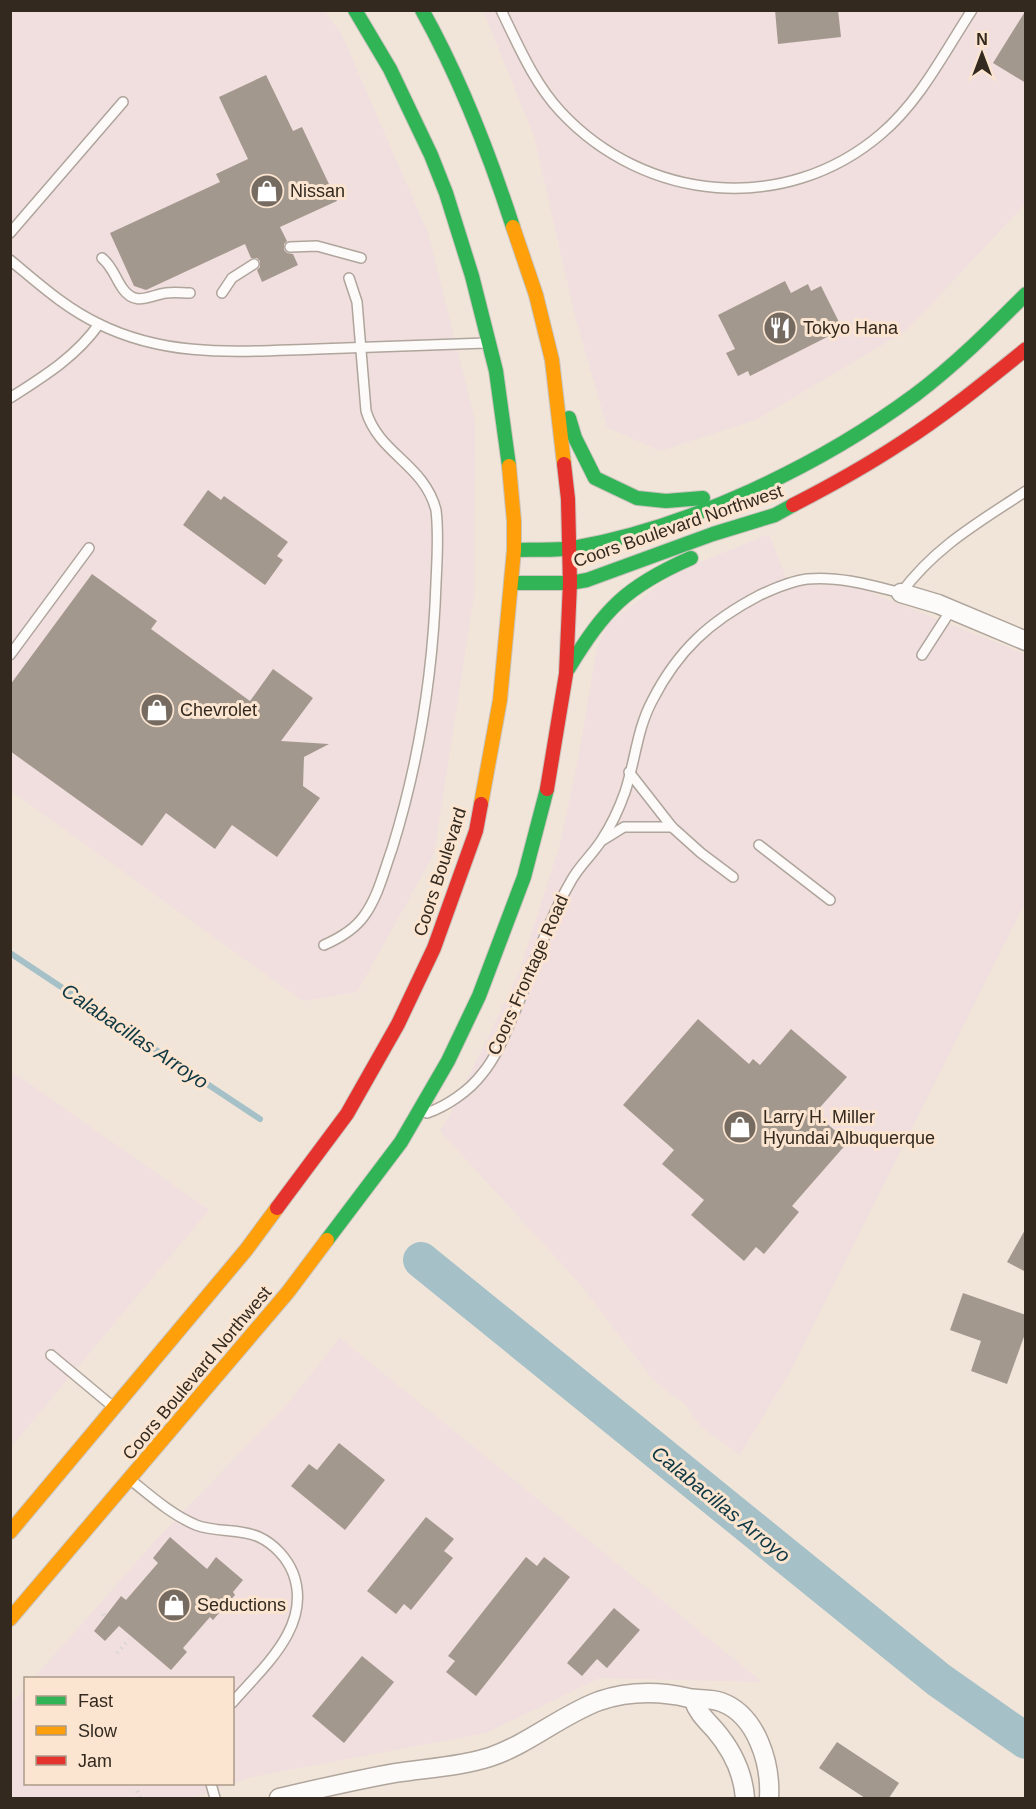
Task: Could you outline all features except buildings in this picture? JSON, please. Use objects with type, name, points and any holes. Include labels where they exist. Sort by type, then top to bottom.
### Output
[{"type":"main road","name":"Coors Boulevard","points":[[114,1408],[246,1250],[347,1114],[398,1024],[434,948],[476,831],[500,700],[514,550],[514,521],[496,371],[490,342],[459,232],[431,155],[390,69],[355,10]]},
{"type":"main road","points":[[422,10],[435,33],[474,120],[509,214],[536,295],[575,438],[595,478],[636,498],[666,501],[735,495]]},
{"type":"main road","name":"Coors Boulevard Northwest","points":[[514,550],[571,548],[647,528],[735,495],[824,453],[914,396],[972,349],[1026,294]]},
{"type":"main road","name":"Coors Boulevard Northwest","points":[[511,583],[570,583],[587,580],[713,534],[776,515],[902,443],[967,396],[1026,349]]},
{"type":"main road","points":[[417,1117],[448,1061],[479,996],[524,877],[548,784],[566,674],[571,548],[568,499],[552,360]]},
{"type":"main road","points":[[566,674],[596,626],[619,600],[666,569],[776,515]]},
{"type":"main road","name":"Coors Boulevard Northwest","points":[[10,1619],[288,1292],[401,1142],[417,1117]]},
{"type":"main road","points":[[14,1537],[85,1442],[114,1408]]},
{"type":"street","points":[[901,592],[1026,641]]},
{"type":"street","points":[[279,1798],[366,1778],[489,1757],[523,1743],[583,1709],[616,1696],[654,1693],[722,1702],[735,1711],[747,1722],[763,1752],[769,1777],[769,1798]]},
{"type":"street","points":[[693,1699],[697,1710],[726,1743],[735,1758],[745,1798]]},
{"type":"lane","points":[[434,10],[435,33]]},
{"type":"lane","points":[[501,10],[533,74],[559,109],[586,137],[640,170],[688,185],[740,189],[772,185],[813,174],[849,157],[881,135],[916,96],[972,10]]},
{"type":"lane","points":[[10,233],[123,102]]},
{"type":"lane","points":[[290,247],[317,246],[361,258]]},
{"type":"lane","points":[[102,258],[110,264],[126,293],[133,298],[151,298],[166,293],[190,293]]},
{"type":"lane","points":[[10,260],[54,297],[99,324],[157,345],[201,351],[490,342]]},
{"type":"lane","points":[[222,293],[232,278],[254,264]]},
{"type":"lane","points":[[324,945],[351,930],[362,919],[371,906],[389,856],[425,714],[436,609],[438,523],[433,498],[419,476],[384,443],[369,423],[366,411],[357,302],[349,278]]},
{"type":"lane","points":[[10,398],[65,360],[99,324]]},
{"type":"lane","points":[[901,592],[934,554],[1026,491]]},
{"type":"lane","points":[[10,655],[89,548]]},
{"type":"lane","name":"Coors Frontage Road","points":[[417,1117],[439,1109],[464,1092],[482,1074],[503,1039],[551,919],[572,879],[601,841],[621,800],[651,702],[670,670],[698,636],[732,610],[777,587],[807,579],[849,580],[901,592]]},
{"type":"lane","points":[[922,655],[951,610]]},
{"type":"lane","points":[[629,772],[672,827],[706,858],[733,877]]},
{"type":"lane","points":[[601,841],[624,827],[672,827]]},
{"type":"lane","points":[[759,845],[830,900]]},
{"type":"lane","points":[[51,1355],[114,1408]]},
{"type":"lane","points":[[130,1479],[168,1509],[199,1526],[244,1532],[259,1537],[283,1556],[292,1570],[297,1584],[298,1600],[292,1630],[234,1701]]},
{"type":"path","points":[[117,1653],[129,1639]]},
{"type":"path","points":[[137,1791],[140,1798]]},
{"type":"shaded area","points":[[11,11],[324,11],[341,33],[428,233],[475,421],[474,595],[434,854],[357,992],[303,1001],[11,791]]},
{"type":"shaded area","points":[[483,11],[1025,11],[1025,204],[907,330],[758,419],[660,451],[607,427],[575,316],[534,136]]},
{"type":"shaded area","points":[[769,534],[790,588],[804,584],[854,586],[1025,654],[1025,903],[790,1372],[740,1455],[700,1426],[684,1403],[651,1377],[579,1283],[440,1131],[519,973],[560,844],[578,760],[597,648],[608,624],[678,571]]},
{"type":"shaded area","points":[[11,1071],[209,1210],[11,1447]]},
{"type":"shaded area","points":[[340,1338],[762,1682],[600,1678],[486,1733],[251,1777],[234,1783],[234,1677],[35,1677],[157,1539],[289,1402]]},
{"type":"shaded area","points":[[24,1689],[24,1785],[228,1785],[192,1798],[11,1798],[11,1705]]},
{"type":"waterway","name":"Calabacillas Arroyo","points":[[10,953],[260,1119]]},
{"type":"waterway","name":"Calabacillas Arroyo","points":[[421,1260],[939,1680],[1026,1741]]},
{"type":"traffic: fast","points":[[355,10],[390,69],[431,155],[446,193],[472,276],[496,371],[509,466]]},
{"type":"traffic: fast","points":[[422,10],[473,116],[513,227]]},
{"type":"traffic: fast","points":[[514,550],[566,549],[618,538],[708,509],[796,469],[838,446],[915,395],[958,359],[1026,294]]},
{"type":"traffic: fast","points":[[569,418],[575,438],[595,478],[637,498],[666,501],[703,498]]},
{"type":"traffic: fast","points":[[511,583],[570,583],[587,580],[713,534],[775,515],[793,505]]},
{"type":"traffic: fast","points":[[568,669],[594,630],[619,602],[649,579],[691,558]]},
{"type":"traffic: fast","points":[[327,1240],[401,1142],[448,1061],[479,996],[524,877],[547,789]]},
{"type":"traffic: slow","points":[[513,227],[536,295],[552,360],[564,464]]},
{"type":"traffic: slow","points":[[481,804],[500,700],[514,550],[509,466]]},
{"type":"traffic: slow","points":[[10,1532],[246,1250],[277,1208]]},
{"type":"traffic: slow","points":[[10,1619],[288,1292],[327,1240]]},
{"type":"traffic: jam","points":[[793,505],[861,468],[917,432],[965,398],[1026,349]]},
{"type":"traffic: jam","points":[[547,789],[566,674],[570,583],[568,499],[564,464]]},
{"type":"traffic: jam","points":[[277,1208],[347,1114],[398,1024],[434,948],[476,831],[481,804]]},
{"type":"place","name":"Nissan","points":[[267,191]]},
{"type":"place","name":"Tokyo Hana","points":[[780,328]]},
{"type":"place","name":"Chevrolet","points":[[157,710]]},
{"type":"place","name":"Larry H. Miller Hyundai Albuquerque","points":[[740,1127]]},
{"type":"place","name":"Seductions","points":[[174,1605]]}]
